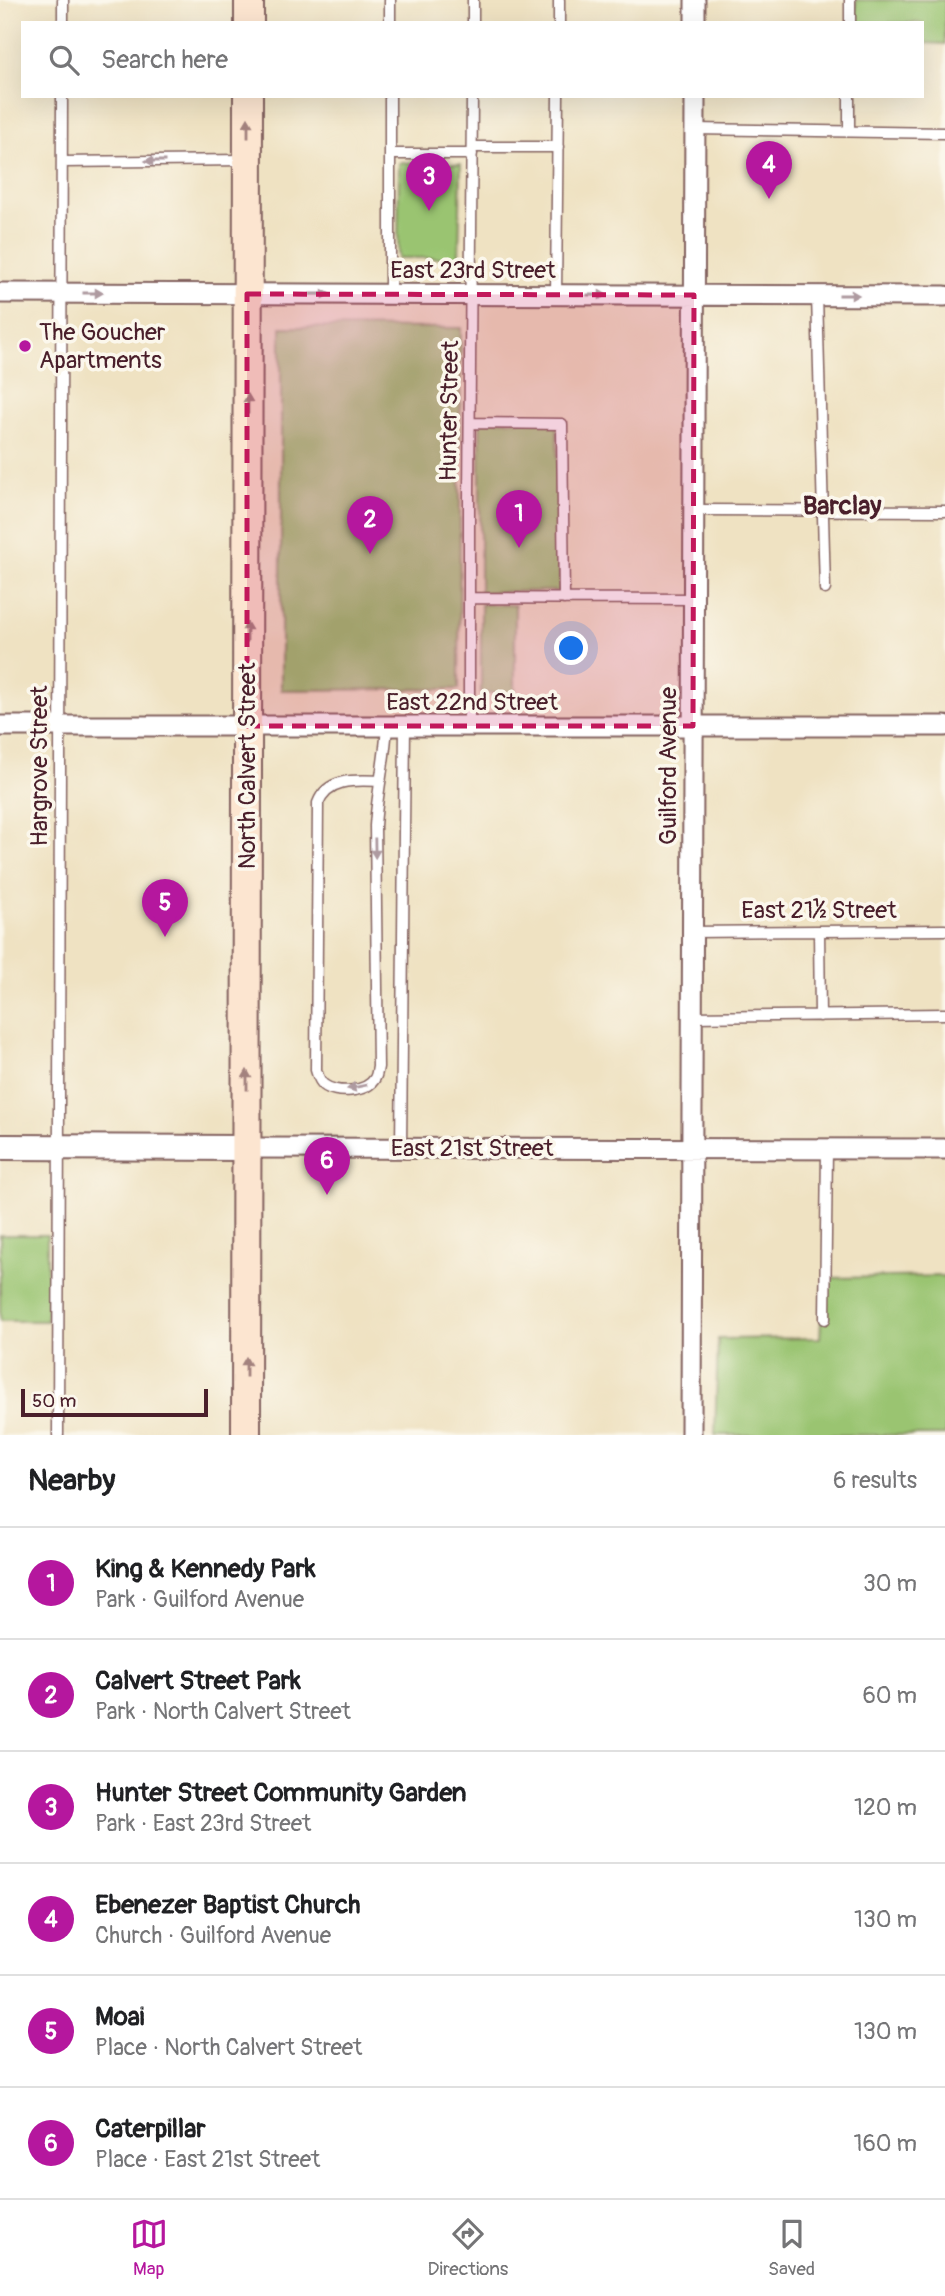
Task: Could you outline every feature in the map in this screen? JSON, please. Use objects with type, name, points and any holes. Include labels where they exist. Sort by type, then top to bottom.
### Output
[{"type":"main road","points":[[249,0],[249,21]]},
{"type":"main road","name":"North Calvert Street","points":[[246,1435],[248,98]]},
{"type":"street","points":[[695,0],[695,21]]},
{"type":"street","name":"Guilford Avenue","points":[[691,1435],[695,98]]},
{"type":"street","name":"East 23rd Street","points":[[0,293],[945,296]]},
{"type":"street","name":"East 22nd Street","points":[[0,726],[945,726]]},
{"type":"street","name":"East 21st Street","points":[[0,1147],[945,1149]]},
{"type":"lane","points":[[62,21],[63,0]]},
{"type":"lane","points":[[390,0],[390,21]]},
{"type":"lane","points":[[473,0],[473,21]]},
{"type":"lane","points":[[559,0],[559,21]]},
{"type":"lane","points":[[850,0],[850,21]]},
{"type":"lane","name":"Hargrove Street","points":[[58,1435],[62,98]]},
{"type":"lane","points":[[390,98],[390,294]]},
{"type":"lane","name":"Hunter Street","points":[[469,726],[472,98]]},
{"type":"lane","points":[[556,295],[558,98]]},
{"type":"lane","points":[[849,98],[849,131]]},
{"type":"lane","points":[[695,129],[945,133]]},
{"type":"lane","points":[[390,154],[558,147]]},
{"type":"lane","points":[[62,162],[248,160]]},
{"type":"lane","points":[[817,295],[825,589]]},
{"type":"lane","points":[[470,423],[562,424],[564,599]]},
{"type":"lane","points":[[694,510],[945,511]]},
{"type":"lane","points":[[469,598],[693,599]]},
{"type":"lane","points":[[380,781],[352,780],[332,786],[322,792],[318,803],[316,1070],[319,1080],[326,1087],[336,1090],[368,1086],[375,1078],[378,1067],[376,800],[396,726]]},
{"type":"lane","points":[[396,726],[401,1148]]},
{"type":"lane","name":"East 21½ Street","points":[[692,932],[945,930]]},
{"type":"lane","points":[[819,931],[820,1016]]},
{"type":"lane","points":[[692,1017],[945,1014]]},
{"type":"lane","points":[[825,1319],[827,1149]]},
{"type":"highlighted area","points":[[247,294],[694,295],[693,726],[247,726]]},
{"type":"green space","points":[[856,0],[945,0],[945,44],[924,43],[924,21],[856,21]]},
{"type":"green space","points":[[399,163],[461,164],[459,258],[398,258]]},
{"type":"green space","points":[[281,327],[461,328],[459,689],[281,690]]},
{"type":"green space","points":[[480,420],[557,421],[560,591],[480,592]]},
{"type":"green space","points":[[481,604],[515,605],[515,693],[481,693]]},
{"type":"green space","points":[[0,1235],[47,1235],[47,1321],[0,1321]]},
{"type":"green space","points":[[945,1276],[945,1435],[715,1435],[718,1339],[820,1338],[823,1287],[830,1278]]},
{"type":"place","name":"Ebenezer Baptist Church","points":[[769,199]]},
{"type":"place","name":"Hunter Street Community Garden","points":[[429,211]]},
{"type":"place","name":"The Goucher Apartments","points":[[25,346]]},
{"type":"place","name":"King & Kennedy Park","points":[[519,548]]},
{"type":"place","name":"Calvert Street Park","points":[[370,554]]},
{"type":"place","name":"Moai","points":[[165,937]]},
{"type":"place","name":"Caterpillar","points":[[327,1195]]},
{"type":"district","name":"Barclay","points":[[842,505]]}]
